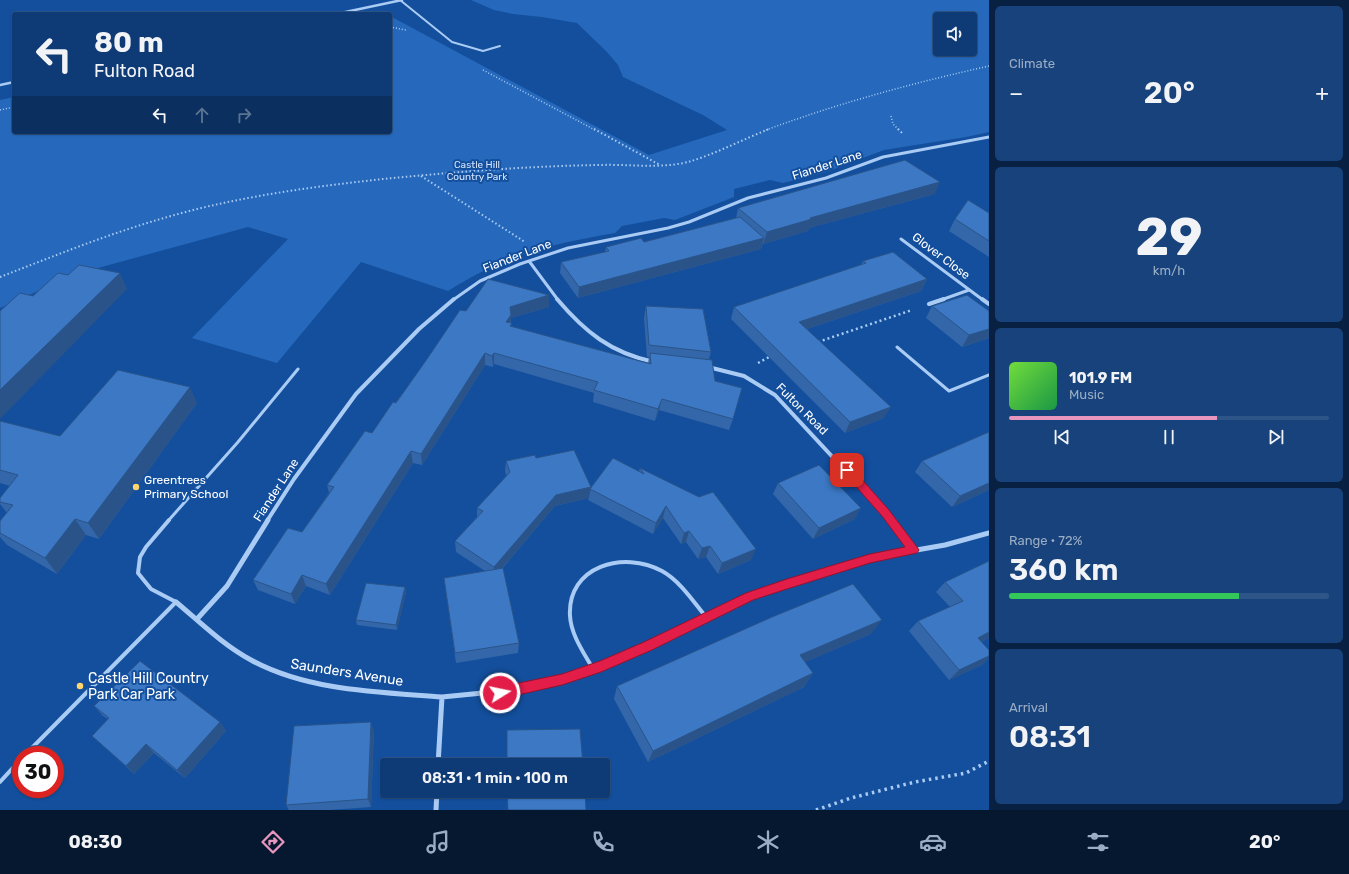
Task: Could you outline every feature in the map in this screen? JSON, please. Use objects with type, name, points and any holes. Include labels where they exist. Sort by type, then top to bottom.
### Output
[{"type":"street","points":[[345,12],[401,0]]},
{"type":"street","points":[[0,85],[12,82]]},
{"type":"street","name":"Fiander Lane","points":[[197,619],[227,586],[294,479],[333,423],[381,367],[419,329],[459,295],[480,281],[529,261],[568,248],[668,228],[689,222],[748,198],[826,178],[883,157],[989,137]]},
{"type":"street","name":"Glover Close","points":[[900,239],[989,304]]},
{"type":"street","points":[[529,261],[570,314],[593,335],[622,353],[647,361],[662,362]]},
{"type":"street","name":"Glover Close","points":[[929,304],[969,290]]},
{"type":"street","name":"Fulton Road","points":[[705,366],[744,375],[765,386],[881,507],[914,550]]},
{"type":"street","name":"Saunders Avenue","points":[[176,602],[251,660],[284,674],[370,690],[442,697],[488,695],[523,689],[593,669],[648,646],[750,597],[815,574],[870,558],[950,544],[989,533]]},
{"type":"street","points":[[438,758],[442,697]]},
{"type":"street","points":[[436,810],[437,798]]},
{"type":"lane","points":[[401,0],[452,42],[484,51],[500,46]]},
{"type":"lane","points":[[897,347],[950,391],[989,375]]},
{"type":"lane","points":[[33,746],[176,602],[151,589],[138,573],[140,557],[146,547],[238,442],[298,369]]},
{"type":"lane","points":[[593,669],[571,623],[570,610],[572,597],[578,586],[588,574],[603,565],[618,561],[633,561],[656,569],[676,584],[707,617]]},
{"type":"lane","points":[[0,782],[12,769]]},
{"type":"path","points":[[392,27],[409,31]]},
{"type":"path","points":[[0,277],[71,249],[164,218],[203,208],[295,190],[421,176],[547,167],[660,166],[688,162],[766,130],[832,107],[932,79],[989,66]]},
{"type":"path","points":[[479,68],[660,166]]},
{"type":"path","points":[[0,110],[12,107]]},
{"type":"path","points":[[421,176],[546,255]]},
{"type":"path","points":[[814,343],[929,304]]},
{"type":"path","points":[[744,375],[754,366],[778,353]]},
{"type":"path","points":[[816,810],[851,798],[915,782],[966,773],[989,761]]},
{"type":"green space","name":"Castle Hill Country Park","points":[[471,0],[989,0],[989,132],[884,150],[826,172],[783,183],[770,180],[734,189],[734,197],[675,220],[664,218],[622,226],[615,233],[570,242],[528,253],[489,268],[448,291],[361,262],[277,363],[192,338],[288,239],[248,227],[76,274],[0,308],[0,100],[12,97],[12,134],[392,134],[392,17],[649,155],[727,130],[703,115],[623,77],[618,65],[607,52],[577,23],[513,14],[494,10]]},
{"type":"building","points":[[905,160],[940,182],[810,218],[812,219],[767,232],[738,208]]},
{"type":"building","points":[[968,200],[989,213],[989,241],[955,219]]},
{"type":"building","points":[[740,217],[764,238],[579,287],[561,262],[609,251],[606,247],[641,238],[644,242]]},
{"type":"building","points":[[893,252],[927,279],[799,322],[891,407],[850,422],[734,307],[866,263],[863,261]]},
{"type":"building","points":[[79,265],[120,273],[0,390],[0,311],[20,293],[33,296],[58,273],[68,275]]},
{"type":"building","points":[[488,279],[549,295],[510,307],[511,315],[506,322],[512,323],[510,326],[651,364],[650,353],[712,360],[715,381],[742,388],[733,419],[662,399],[658,409],[594,390],[598,382],[494,353],[492,356],[485,353],[421,454],[411,451],[326,584],[302,575],[291,594],[253,580],[288,528],[302,532],[334,487],[327,485],[365,431],[372,433],[393,402],[396,403],[460,310],[466,311]]},
{"type":"building","points":[[967,295],[989,311],[989,329],[969,335],[932,306]]},
{"type":"building","points":[[646,306],[703,309],[711,352],[649,345]]},
{"type":"building","points":[[118,370],[190,387],[88,523],[75,519],[45,558],[0,533],[0,521],[13,505],[0,502],[0,498],[18,475],[0,470],[0,421],[60,436]]},
{"type":"building","points":[[989,432],[989,483],[960,496],[922,461]]},
{"type":"building","points":[[574,450],[591,487],[556,495],[494,567],[455,541],[483,511],[477,508],[510,472],[506,461],[535,455],[536,458]]},
{"type":"building","points":[[613,458],[644,474],[640,468],[699,497],[713,492],[756,549],[722,563],[710,546],[702,548],[689,531],[684,533],[666,506],[656,523],[590,489]]},
{"type":"building","points":[[819,465],[861,508],[819,528],[778,483]]},
{"type":"building","points":[[989,561],[989,632],[978,638],[989,650],[989,656],[959,670],[918,621],[963,601],[945,582]]},
{"type":"building","points":[[503,568],[519,643],[455,653],[444,578]]},
{"type":"building","points":[[366,583],[405,587],[396,625],[356,620]]},
{"type":"building","points":[[853,584],[882,620],[800,655],[813,673],[653,751],[617,686],[772,617]]},
{"type":"building","points":[[140,661],[220,722],[177,770],[146,744],[126,766],[92,736],[109,718],[94,706]]},
{"type":"building","points":[[371,722],[368,799],[286,805],[294,726]]},
{"type":"building","points":[[580,729],[582,758],[507,758],[507,730]]},
{"type":"building","points":[[507,798],[585,798],[586,810],[508,810]]},
{"type":"place","name":"Greentrees Primary School","points":[[136,487]]},
{"type":"place","name":"Castle Hill Country Park Car Park","points":[[80,686]]},
{"type":"route","points":[[500,693],[562,679],[601,666],[648,646],[750,597],[787,584],[870,558],[914,550],[885,513],[847,470]]}]
